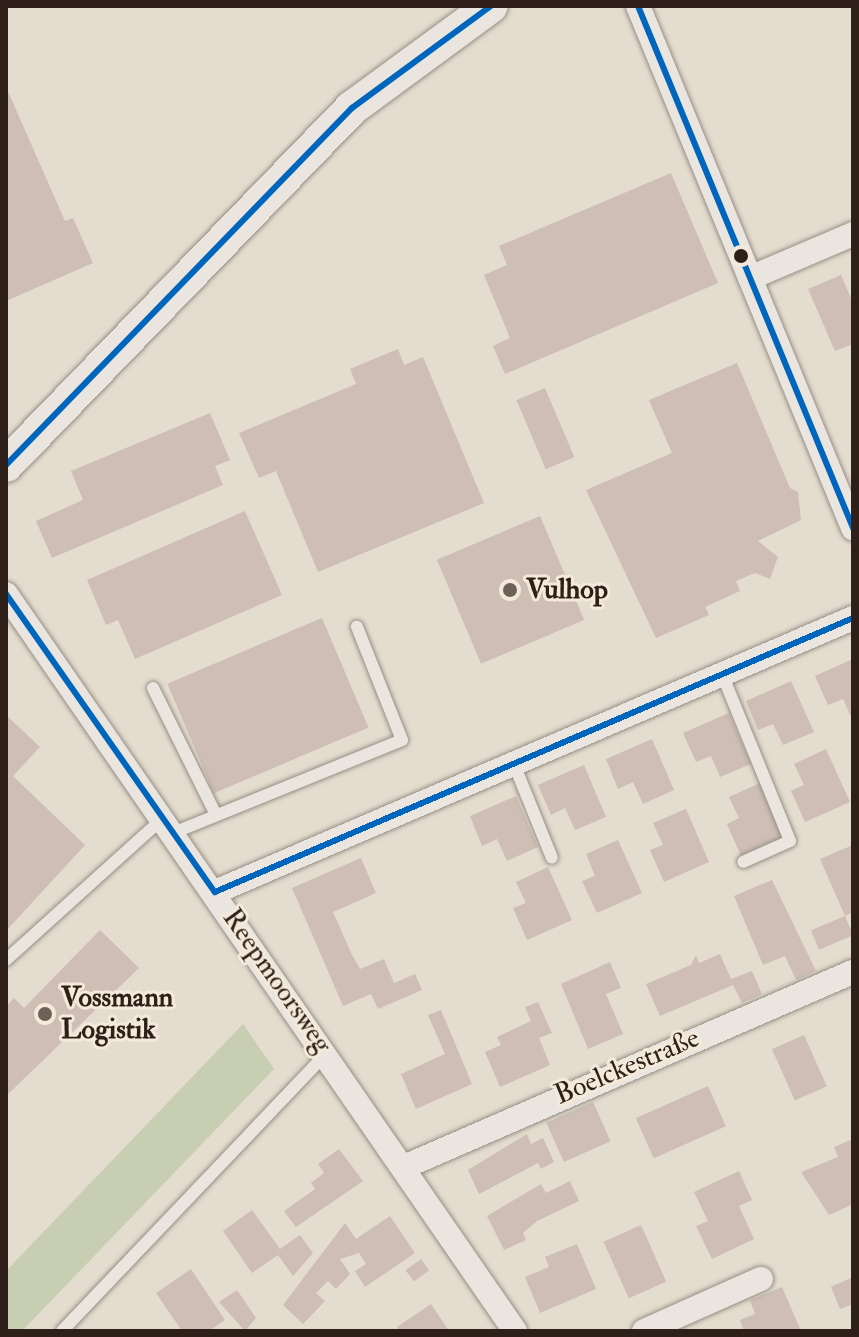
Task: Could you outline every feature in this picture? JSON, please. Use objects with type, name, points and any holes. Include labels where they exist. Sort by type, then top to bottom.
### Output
[{"type":"main road","points":[[6,465],[352,108],[491,6]]},
{"type":"street","points":[[638,6],[853,528]]},
{"type":"street","points":[[750,278],[853,234]]},
{"type":"street","name":"Reepmoorsweg","points":[[6,594],[327,1053],[515,1331]]},
{"type":"street","points":[[215,892],[853,618]]},
{"type":"street","name":"Boelckestraße","points":[[404,1167],[853,972]]},
{"type":"street","points":[[644,1331],[761,1279]]},
{"type":"lane","points":[[6,960],[168,826],[215,813],[402,740],[357,627]]},
{"type":"lane","points":[[722,674],[790,841],[743,862]]},
{"type":"lane","points":[[153,688],[215,813]]},
{"type":"lane","points":[[514,764],[552,858]]},
{"type":"lane","points":[[62,1331],[327,1053]]},
{"type":"green space","points":[[243,1024],[274,1069],[22,1331],[6,1331],[6,1271]]},
{"type":"building","points":[[6,87],[65,221],[73,218],[93,263],[6,301]]},
{"type":"building","points":[[671,173],[718,283],[505,374],[493,346],[510,338],[484,275],[507,265],[499,246]]},
{"type":"building","points":[[841,275],[853,303],[853,344],[835,351],[808,289]]},
{"type":"building","points":[[398,349],[404,365],[423,357],[484,503],[318,572],[276,471],[259,478],[239,433],[356,384],[350,369]]},
{"type":"building","points":[[737,363],[790,488],[798,492],[801,520],[758,541],[778,557],[770,579],[755,573],[736,581],[740,591],[705,607],[709,615],[656,638],[586,490],[672,453],[649,400]]},
{"type":"building","points":[[545,388],[574,457],[546,469],[516,400]]},
{"type":"building","points":[[210,413],[230,460],[215,466],[223,485],[52,558],[36,521],[83,500],[71,471]]},
{"type":"building","points":[[245,511],[282,595],[135,659],[118,620],[106,625],[87,580]]},
{"type":"building","name":"Vulhop","points":[[540,516],[584,620],[481,664],[437,560]]},
{"type":"building","points":[[322,618],[368,728],[214,793],[167,684]]},
{"type":"building","points":[[853,659],[853,721],[843,699],[828,705],[815,676]]},
{"type":"building","points":[[791,681],[814,732],[783,745],[773,724],[758,730],[746,701]]},
{"type":"building","points":[[729,713],[751,764],[720,777],[711,756],[696,762],[683,733]]},
{"type":"building","points":[[6,715],[40,747],[13,776],[85,845],[6,931]]},
{"type":"building","points":[[652,739],[674,790],[643,804],[633,782],[618,789],[606,759]]},
{"type":"building","points":[[826,749],[850,802],[805,822],[791,791],[804,785],[794,764]]},
{"type":"building","points":[[584,765],[606,817],[575,830],[565,808],[551,815],[538,785]]},
{"type":"building","points":[[762,782],[786,836],[741,856],[727,824],[739,818],[729,797]]},
{"type":"building","points":[[516,796],[538,847],[507,861],[497,839],[482,846],[470,816]]},
{"type":"building","points":[[686,809],[709,862],[664,882],[650,850],[663,845],[653,823]]},
{"type":"building","points":[[618,840],[642,893],[597,913],[582,881],[595,876],[586,854]]},
{"type":"building","points":[[853,845],[853,912],[845,916],[820,859]]},
{"type":"building","points":[[361,858],[376,893],[333,912],[351,953],[360,969],[384,959],[394,983],[415,974],[422,990],[378,1009],[371,994],[343,1006],[292,888]]},
{"type":"building","points":[[548,867],[572,920],[527,940],[513,908],[526,903],[516,882]]},
{"type":"building","points":[[772,880],[816,971],[796,980],[785,956],[763,965],[734,896]]},
{"type":"building","points":[[845,916],[853,935],[819,950],[811,930]]},
{"type":"building","name":"Vossmann Logistik","points":[[100,930],[139,968],[6,1096],[6,1007],[14,998],[24,1008]]},
{"type":"building","points":[[720,954],[731,979],[752,971],[762,994],[742,1003],[733,985],[660,1016],[646,984],[691,965],[696,955],[699,963]]},
{"type":"building","points":[[610,962],[621,988],[606,994],[623,1034],[588,1049],[561,984]]},
{"type":"building","points":[[538,1002],[552,1033],[539,1038],[550,1065],[500,1087],[485,1052],[501,1045],[497,1037],[531,1021],[525,1007]]},
{"type":"building","points":[[441,1010],[472,1084],[416,1109],[401,1074],[445,1054],[428,1015]]},
{"type":"building","points":[[804,1035],[827,1086],[795,1100],[772,1049]]},
{"type":"building","points":[[708,1086],[726,1126],[654,1158],[636,1118]]},
{"type":"building","points":[[593,1102],[610,1141],[564,1162],[546,1123]]},
{"type":"building","points":[[527,1134],[531,1144],[543,1138],[554,1162],[541,1169],[538,1163],[479,1194],[468,1170]]},
{"type":"building","points":[[853,1139],[853,1204],[829,1215],[801,1172],[838,1157],[834,1147]]},
{"type":"building","points":[[339,1149],[363,1181],[296,1227],[284,1211],[315,1189],[311,1183],[324,1173],[318,1164]]},
{"type":"building","points":[[739,1171],[752,1200],[739,1206],[754,1239],[712,1259],[696,1226],[708,1221],[694,1192]]},
{"type":"building","points":[[570,1181],[579,1201],[537,1221],[523,1233],[526,1240],[504,1250],[487,1216],[541,1184],[546,1193]]},
{"type":"building","points":[[252,1210],[280,1249],[300,1235],[313,1253],[293,1276],[278,1255],[252,1273],[223,1231]]},
{"type":"building","points":[[390,1216],[415,1253],[365,1287],[355,1271],[366,1264],[359,1253],[340,1259],[350,1274],[336,1289],[328,1281],[316,1293],[325,1301],[303,1324],[283,1305],[345,1223],[356,1239]]},
{"type":"building","points":[[641,1225],[666,1282],[629,1298],[604,1242]]},
{"type":"building","points":[[577,1244],[596,1289],[540,1313],[525,1277],[549,1267],[545,1257]]},
{"type":"building","points":[[421,1259],[429,1270],[414,1281],[406,1270]]},
{"type":"building","points":[[191,1269],[225,1320],[209,1331],[182,1331],[156,1293]]},
{"type":"building","points":[[853,1277],[853,1304],[840,1309],[831,1287]]},
{"type":"building","points":[[782,1287],[801,1331],[744,1331],[740,1320],[755,1314],[750,1300]]},
{"type":"building","points":[[237,1290],[256,1318],[245,1331],[219,1302]]},
{"type":"building","points":[[431,1304],[449,1331],[399,1331],[397,1327]]},
{"type":"transit line","points":[[6,465],[352,108],[491,6]]},
{"type":"transit line","points":[[638,6],[853,528]]},
{"type":"transit line","points":[[6,594],[215,892],[853,618]]},
{"type":"place","name":"Vulhop","points":[[510,590]]},
{"type":"place","name":"Vossmann Logistik","points":[[45,1014]]}]
